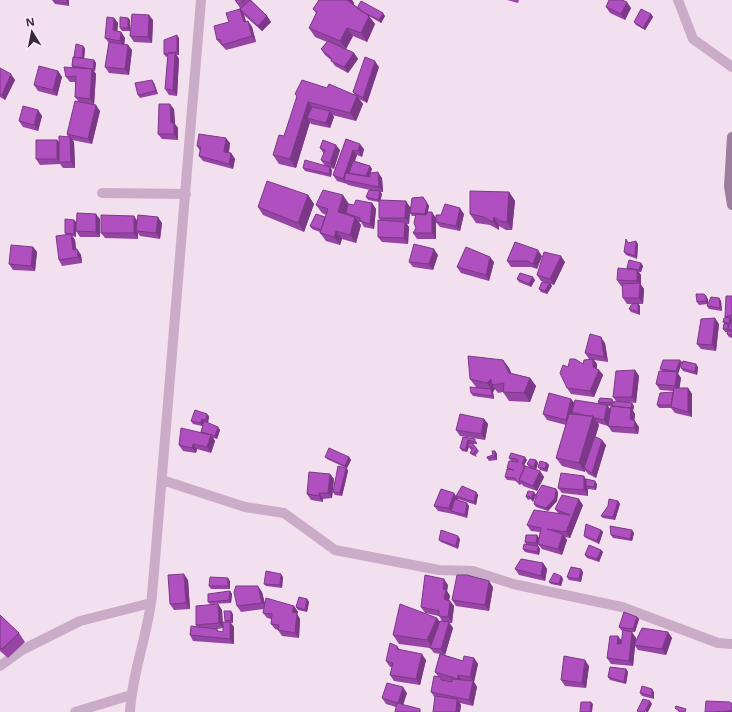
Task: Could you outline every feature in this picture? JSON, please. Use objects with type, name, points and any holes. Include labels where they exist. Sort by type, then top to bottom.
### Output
[{"type":"main road","points":[[732,137],[729,186],[732,205]]},
{"type":"street","points":[[130,712],[131,695],[151,603],[201,0]]},
{"type":"street","points":[[678,0],[693,39],[732,67]]},
{"type":"street","points":[[102,193],[186,194]]},
{"type":"street","points":[[162,480],[245,507],[284,513],[335,550],[432,569],[473,571],[513,584],[622,607],[718,643],[732,644]]},
{"type":"street","points":[[0,666],[22,650],[80,621],[151,603]]},
{"type":"street","points":[[75,712],[131,695]]},
{"type":"building","points":[[67,0],[67,3],[53,1]]},
{"type":"building","points":[[235,0],[245,0],[238,4]]},
{"type":"building","points":[[250,0],[267,16],[258,26],[240,9]]},
{"type":"building","points":[[319,0],[347,0],[369,16],[361,33],[347,28],[340,41],[309,28],[317,12],[313,9]]},
{"type":"building","points":[[609,0],[622,0],[627,2],[621,14],[606,7]]},
{"type":"building","points":[[361,1],[383,13],[379,20],[357,8]]},
{"type":"building","points":[[240,9],[244,22],[248,21],[252,36],[222,45],[220,39],[217,40],[214,26],[229,22],[226,13]]},
{"type":"building","points":[[641,9],[651,14],[643,28],[634,22]]},
{"type":"building","points":[[132,14],[149,15],[148,37],[130,36]]},
{"type":"building","points":[[107,17],[114,18],[113,30],[121,32],[120,41],[105,38]]},
{"type":"building","points":[[120,17],[128,18],[128,28],[120,28]]},
{"type":"building","points":[[177,35],[177,52],[164,54],[164,40]]},
{"type":"building","points":[[328,41],[354,53],[344,67],[331,61],[332,59],[321,49]]},
{"type":"building","points":[[109,42],[128,45],[125,69],[105,67]]},
{"type":"building","points":[[76,44],[83,46],[82,58],[74,57]]},
{"type":"building","points":[[168,53],[175,53],[173,90],[165,89]]},
{"type":"building","points":[[73,57],[94,60],[93,69],[72,66]]},
{"type":"building","points":[[365,57],[375,61],[363,98],[353,92]]},
{"type":"building","points":[[39,66],[58,71],[53,90],[34,85]]},
{"type":"building","points":[[64,67],[92,69],[90,99],[75,97],[76,76],[66,77]]},
{"type":"building","points":[[0,68],[11,74],[2,95],[0,94]]},
{"type":"building","points":[[152,80],[156,91],[138,95],[135,83]]},
{"type":"building","points":[[302,80],[327,88],[329,84],[357,96],[350,113],[308,102],[290,159],[273,155],[279,135],[284,136],[297,96],[295,94]]},
{"type":"building","points":[[75,101],[96,105],[88,139],[67,134]]},
{"type":"building","points":[[159,104],[170,104],[171,123],[174,123],[174,134],[158,134]]},
{"type":"building","points":[[23,106],[38,110],[34,125],[19,121]]},
{"type":"building","points":[[312,107],[330,111],[326,123],[307,118]]},
{"type":"building","points":[[199,134],[226,138],[224,152],[231,153],[229,164],[199,156],[201,147],[197,146]]},
{"type":"building","points":[[59,136],[70,137],[71,162],[59,162]]},
{"type":"building","points":[[346,139],[360,144],[358,151],[353,150],[343,179],[333,175]]},
{"type":"building","points":[[36,140],[57,140],[57,159],[36,159]]},
{"type":"building","points":[[323,140],[336,145],[330,163],[321,160],[325,150],[320,148]]},
{"type":"building","points":[[305,160],[330,167],[329,174],[303,168]]},
{"type":"building","points":[[353,161],[370,166],[366,176],[349,173]]},
{"type":"building","points":[[378,172],[379,187],[344,180],[346,173],[370,177],[370,173]]},
{"type":"building","points":[[267,181],[308,195],[298,223],[258,207]]},
{"type":"building","points":[[323,190],[343,195],[338,212],[355,217],[350,235],[336,231],[334,237],[320,233],[328,209],[316,205]]},
{"type":"building","points":[[369,190],[380,191],[378,200],[366,197]]},
{"type":"building","points":[[470,191],[509,192],[507,222],[500,221],[494,217],[493,222],[484,217],[470,214]]},
{"type":"building","points":[[423,197],[427,203],[425,214],[410,213],[412,198]]},
{"type":"building","points":[[356,200],[372,203],[370,224],[360,221],[360,218],[346,213],[348,204],[354,205]]},
{"type":"building","points":[[379,200],[406,201],[405,218],[379,218]]},
{"type":"building","points":[[445,204],[460,208],[456,226],[436,222],[436,215],[441,215]]},
{"type":"building","points":[[428,212],[432,212],[432,233],[413,233],[416,228],[414,223],[416,214],[426,215]]},
{"type":"building","points":[[77,213],[96,214],[96,232],[76,231]]},
{"type":"building","points":[[316,214],[325,217],[321,230],[310,226]]},
{"type":"building","points":[[101,215],[134,216],[134,233],[101,233]]},
{"type":"building","points":[[138,215],[158,217],[156,233],[136,231]]},
{"type":"building","points":[[65,219],[74,220],[74,234],[65,233]]},
{"type":"building","points":[[378,220],[405,222],[404,238],[378,237]]},
{"type":"building","points":[[71,234],[73,250],[77,249],[78,257],[59,260],[56,236]]},
{"type":"building","points":[[626,239],[628,243],[636,241],[635,256],[624,252]]},
{"type":"building","points":[[515,242],[538,250],[533,264],[527,261],[507,261]]},
{"type":"building","points":[[414,244],[434,249],[429,264],[409,262]]},
{"type":"building","points":[[11,245],[33,247],[31,266],[9,264]]},
{"type":"building","points":[[466,247],[490,257],[486,275],[457,267]]},
{"type":"building","points":[[544,252],[561,256],[550,279],[537,275]]},
{"type":"building","points":[[629,260],[641,263],[639,270],[627,268]]},
{"type":"building","points":[[618,268],[637,270],[637,281],[617,280]]},
{"type":"building","points":[[520,273],[533,277],[529,284],[517,279]]},
{"type":"building","points":[[542,282],[550,283],[545,291],[539,289]]},
{"type":"building","points":[[640,283],[639,298],[623,298],[622,284]]},
{"type":"building","points":[[696,294],[704,294],[706,296],[706,301],[697,302]]},
{"type":"building","points":[[726,296],[732,296],[732,315],[725,317]]},
{"type":"building","points":[[711,297],[719,298],[720,308],[707,306]]},
{"type":"building","points":[[638,303],[638,312],[629,309],[632,304]]},
{"type":"building","points":[[730,317],[729,323],[723,322],[724,318]]},
{"type":"building","points":[[715,318],[712,345],[697,344],[701,319]]},
{"type":"building","points":[[730,323],[732,323],[732,330],[728,329]]},
{"type":"building","points":[[724,324],[728,324],[728,329],[723,329]]},
{"type":"building","points":[[728,331],[732,331],[732,335],[727,334]]},
{"type":"building","points":[[590,334],[601,337],[604,357],[585,353]]},
{"type":"building","points":[[468,356],[503,360],[509,373],[530,378],[524,393],[503,392],[504,383],[492,385],[491,379],[487,383],[470,379]]},
{"type":"building","points":[[570,359],[575,359],[583,364],[584,360],[593,359],[593,367],[599,370],[590,391],[567,388],[560,373],[563,365],[568,367]]},
{"type":"building","points":[[663,360],[680,360],[676,371],[660,369]]},
{"type":"building","points":[[683,361],[696,364],[695,372],[681,368]]},
{"type":"building","points":[[635,370],[632,397],[613,397],[616,371]]},
{"type":"building","points":[[659,371],[677,372],[675,386],[656,384]]},
{"type":"building","points":[[470,387],[491,389],[492,396],[471,393]]},
{"type":"building","points":[[674,388],[688,388],[688,412],[671,407]]},
{"type":"building","points":[[673,392],[671,405],[657,405],[660,393]]},
{"type":"building","points":[[549,393],[571,399],[566,420],[543,414]]},
{"type":"building","points":[[600,398],[612,399],[612,403],[598,402]]},
{"type":"building","points":[[575,400],[607,405],[604,420],[594,418],[593,416],[586,416],[572,412]]},
{"type":"building","points":[[616,401],[632,403],[631,409],[612,406],[612,403]]},
{"type":"building","points":[[611,406],[631,408],[630,419],[635,421],[634,428],[608,426]]},
{"type":"building","points":[[195,410],[207,414],[206,420],[202,419],[200,423],[191,421]]},
{"type":"building","points":[[460,414],[484,419],[481,434],[456,430]]},
{"type":"building","points":[[569,414],[593,416],[579,463],[556,458]]},
{"type":"building","points":[[204,421],[218,427],[215,436],[201,432]]},
{"type":"building","points":[[181,428],[211,435],[207,447],[193,444],[192,448],[179,445]]},
{"type":"building","points":[[463,437],[475,439],[475,442],[468,440],[465,450],[460,448]]},
{"type":"building","points":[[596,437],[602,440],[592,473],[584,468]]},
{"type":"building","points":[[471,442],[477,449],[474,452],[475,454],[470,453],[473,448],[468,446],[468,443],[470,444]]},
{"type":"building","points":[[329,448],[349,457],[345,466],[325,457]]},
{"type":"building","points":[[492,451],[495,451],[495,457],[487,458],[493,455]]},
{"type":"building","points":[[511,453],[525,457],[522,464],[524,464],[524,469],[519,480],[520,481],[517,482],[515,478],[505,477],[507,469],[514,470],[507,468],[509,461],[518,462],[517,459],[509,458]]},
{"type":"building","points":[[530,459],[536,460],[534,467],[527,464]]},
{"type":"building","points":[[540,461],[547,463],[545,469],[538,467]]},
{"type":"building","points":[[338,466],[346,468],[340,493],[333,492]]},
{"type":"building","points":[[525,466],[540,471],[533,486],[519,480]]},
{"type":"building","points":[[309,472],[330,474],[328,493],[319,493],[319,496],[307,494]]},
{"type":"building","points":[[561,473],[584,476],[584,490],[558,488]]},
{"type":"building","points":[[586,479],[595,481],[594,487],[586,486]]},
{"type":"building","points":[[542,485],[556,489],[555,498],[546,508],[534,504],[537,493]]},
{"type":"building","points":[[462,486],[476,492],[474,502],[456,496]]},
{"type":"building","points":[[441,489],[454,493],[449,508],[434,506]]},
{"type":"building","points":[[528,491],[534,492],[531,499],[529,496],[526,497]]},
{"type":"building","points":[[562,495],[579,499],[566,532],[547,529],[563,534],[558,549],[538,544],[541,528],[527,525],[534,510],[570,515],[555,509]]},
{"type":"building","points":[[455,499],[467,503],[465,515],[451,511]]},
{"type":"building","points":[[609,499],[618,501],[613,517],[601,516],[608,506]]},
{"type":"building","points":[[586,524],[601,530],[597,541],[584,536]]},
{"type":"building","points":[[610,526],[632,530],[630,539],[611,535]]},
{"type":"building","points":[[441,530],[458,536],[456,546],[439,540]]},
{"type":"building","points":[[526,535],[537,535],[536,543],[525,542]]},
{"type":"building","points":[[524,544],[538,546],[537,552],[523,549]]},
{"type":"building","points":[[589,545],[601,550],[597,559],[585,555]]},
{"type":"building","points":[[521,559],[543,563],[541,576],[515,569]]},
{"type":"building","points":[[571,567],[581,569],[579,579],[567,577]]},
{"type":"building","points":[[266,571],[281,574],[280,585],[264,584]]},
{"type":"building","points":[[554,573],[561,576],[559,584],[549,582]]},
{"type":"building","points":[[184,574],[186,603],[170,604],[168,575]]},
{"type":"building","points":[[425,575],[444,579],[443,589],[446,590],[444,599],[450,601],[448,617],[439,616],[439,611],[421,607]]},
{"type":"building","points":[[457,575],[467,575],[489,581],[485,605],[452,600]]},
{"type":"building","points":[[210,577],[228,578],[228,586],[209,586]]},
{"type":"building","points":[[236,586],[258,586],[262,603],[237,606],[234,592]]},
{"type":"building","points":[[230,591],[229,600],[208,602],[208,594]]},
{"type":"building","points":[[299,597],[307,599],[305,610],[296,607]]},
{"type":"building","points":[[266,598],[294,606],[292,612],[297,613],[295,633],[278,630],[279,625],[271,624],[272,614],[263,613]]},
{"type":"building","points":[[218,604],[219,623],[196,625],[196,606]]},
{"type":"building","points":[[400,604],[437,618],[427,640],[393,635]]},
{"type":"building","points":[[224,611],[231,611],[231,620],[225,621]]},
{"type":"building","points":[[624,612],[637,617],[633,629],[619,627]]},
{"type":"building","points":[[0,615],[19,633],[2,649],[0,648]]},
{"type":"building","points":[[440,621],[449,622],[441,649],[430,648]]},
{"type":"building","points":[[223,622],[230,622],[230,639],[190,635],[191,626],[217,629],[217,631],[223,632]]},
{"type":"building","points":[[642,628],[668,632],[662,649],[634,645]]},
{"type":"building","points":[[623,630],[632,632],[629,661],[607,658],[610,636],[618,636],[617,644],[621,644]]},
{"type":"building","points":[[390,643],[397,646],[397,649],[422,654],[416,679],[390,675],[393,663],[386,661]]},
{"type":"building","points":[[440,654],[463,661],[464,656],[474,658],[470,677],[458,675],[458,679],[435,672]]},
{"type":"building","points":[[564,656],[585,660],[582,683],[561,680]]},
{"type":"building","points":[[610,667],[626,669],[624,682],[608,677]]},
{"type":"building","points":[[434,676],[441,677],[441,680],[452,682],[452,679],[473,681],[469,700],[431,692]]},
{"type":"building","points":[[387,683],[403,687],[398,703],[382,698]]},
{"type":"building","points":[[642,686],[652,689],[652,696],[640,693]]},
{"type":"building","points":[[435,696],[457,699],[456,712],[433,712]]},
{"type":"building","points":[[643,699],[650,701],[644,712],[639,712],[637,711]]},
{"type":"building","points":[[706,701],[730,702],[732,704],[732,711],[705,712]]},
{"type":"building","points":[[581,702],[591,702],[590,712],[580,712]]},
{"type":"building","points":[[397,703],[420,709],[420,712],[395,712]]},
{"type":"building","points":[[676,706],[686,709],[685,712],[679,712],[675,708]]}]
